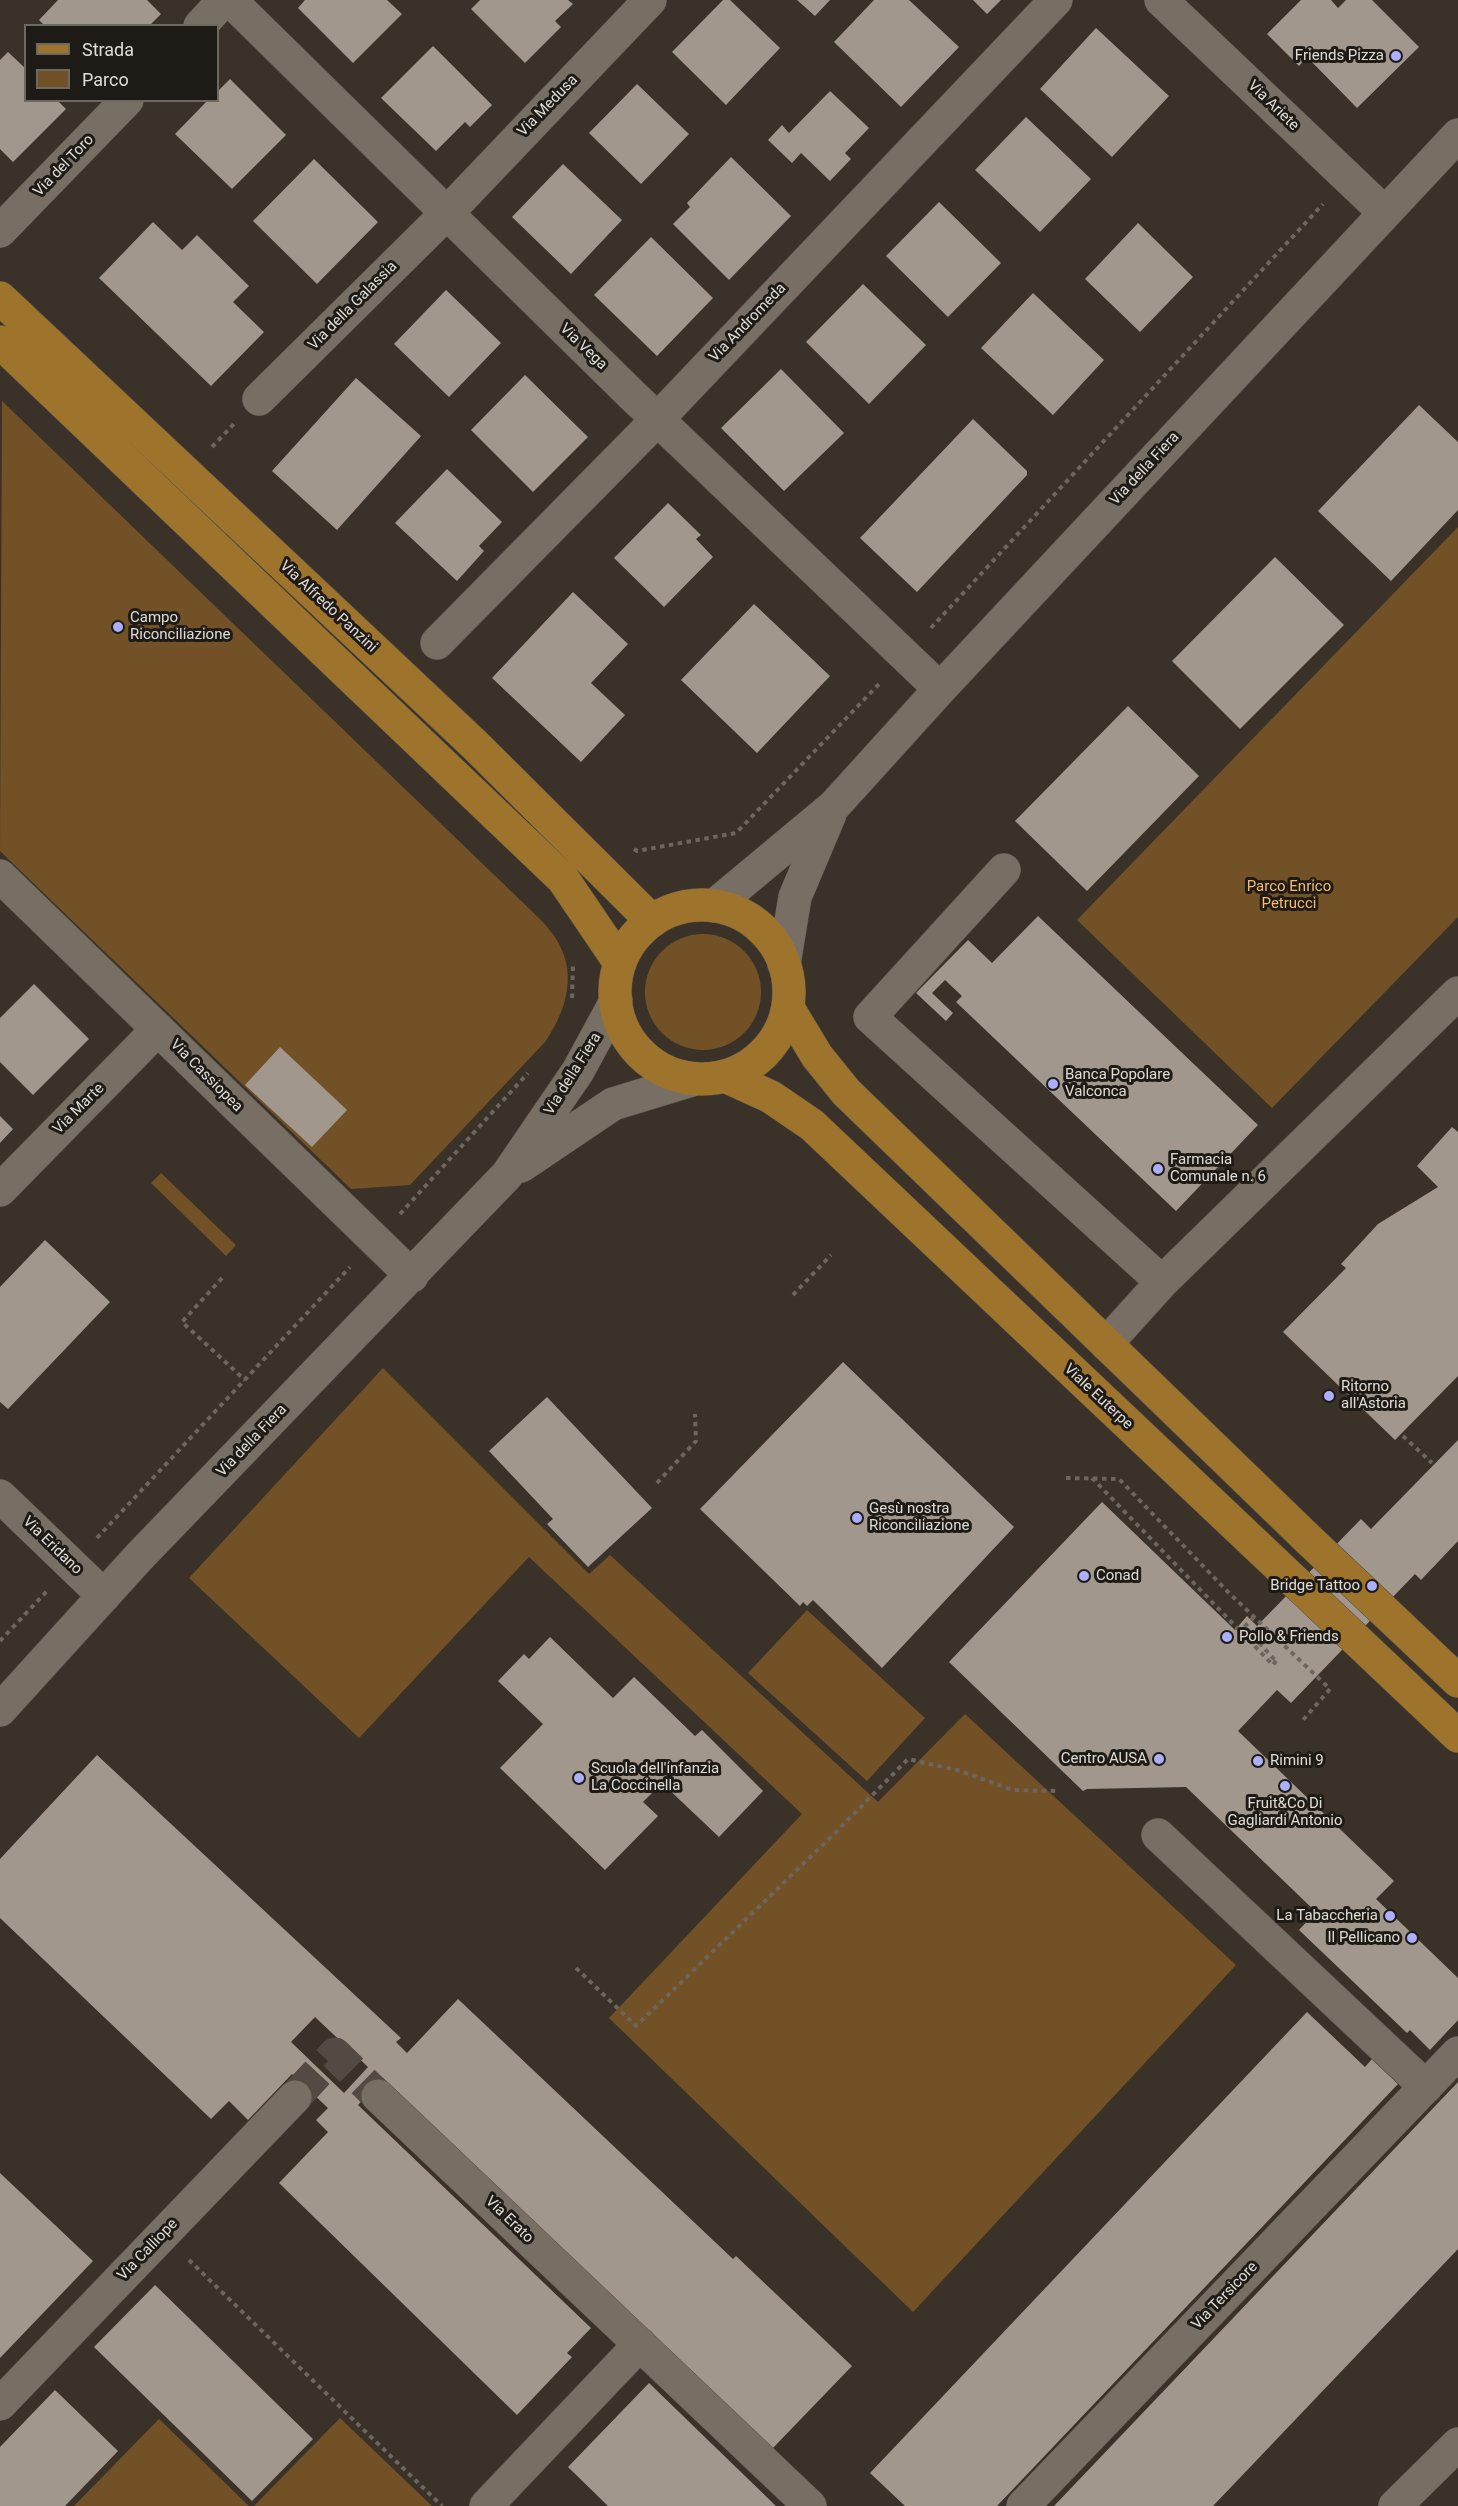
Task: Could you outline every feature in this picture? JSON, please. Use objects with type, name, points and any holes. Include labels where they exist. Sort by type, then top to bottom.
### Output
[{"type":"main road","name":"Via Alfredo Panzini","points":[[0,298],[475,745],[652,921]]},
{"type":"main road","points":[[0,342],[563,879],[620,963]]},
{"type":"main road","points":[[714,906],[733,911],[750,920],[774,944],[784,964],[789,985],[788,1008],[782,1028],[770,1046],[745,1068],[710,1077],[675,1074],[656,1066],[630,1042],[620,1022],[615,1001],[616,982],[620,963],[631,942],[652,921],[682,908],[714,906]]},
{"type":"main road","points":[[788,1008],[817,1056],[846,1092],[1458,1681]]},
{"type":"main road","name":"Viale Euterpe","points":[[710,1077],[771,1097],[812,1125],[1458,1736]]},
{"type":"street","points":[[202,24],[224,0]]},
{"type":"street","name":"Via Vega","points":[[230,0],[657,419],[940,689]]},
{"type":"street","name":"Via Medusa","points":[[447,213],[650,0]]},
{"type":"street","name":"Via Andromeda","points":[[437,643],[657,419],[1056,0]]},
{"type":"street","name":"Via Ariete","points":[[1161,0],[1384,212]]},
{"type":"street","name":"Via del Toro","points":[[0,231],[125,102]]},
{"type":"street","name":"Via della Fiera","points":[[714,906],[834,806],[940,689],[1458,135]]},
{"type":"street","name":"Via della Galassia","points":[[259,399],[447,213]]},
{"type":"street","name":"Via della Fiera","points":[[784,964],[795,897],[834,806]]},
{"type":"street","points":[[1004,870],[870,1017],[1162,1282]]},
{"type":"street","name":"Via Cassiopea","points":[[0,876],[412,1276]]},
{"type":"street","points":[[1106,1344],[1162,1282],[1458,993]]},
{"type":"street","name":"Via della Fiera","points":[[0,1710],[139,1557],[507,1175],[578,1071],[615,1001]]},
{"type":"street","name":"Via Marte","points":[[0,1190],[158,1029]]},
{"type":"street","name":"Via della Fiera","points":[[507,1175],[613,1104],[710,1077]]},
{"type":"street","name":"Via Eridano","points":[[0,1496],[104,1596]]},
{"type":"street","points":[[1158,1835],[1426,2086]]},
{"type":"street","name":"Via Tersicore","points":[[1023,2506],[1458,2053]]},
{"type":"street","name":"Via Erato","points":[[378,2096],[810,2506]]},
{"type":"street","name":"Via Calliope","points":[[0,2404],[295,2097]]},
{"type":"street","points":[[486,2506],[640,2344]]},
{"type":"street","points":[[1395,2506],[1458,2444]]},
{"type":"path","points":[[629,846],[637,851],[736,833],[905,657],[1347,178]]},
{"type":"path","points":[[186,473],[259,399]]},
{"type":"path","points":[[570,956],[574,964],[573,995],[570,1005]]},
{"type":"path","points":[[0,1641],[528,1073]]},
{"type":"path","points":[[793,1295],[831,1255]]},
{"type":"path","points":[[222,1278],[182,1322],[244,1380]]},
{"type":"path","points":[[657,1483],[696,1441],[696,1414]]},
{"type":"path","points":[[1403,1436],[1432,1463]]},
{"type":"path","points":[[1065,1478],[1119,1479],[1254,1617],[1330,1689],[1303,1720]]},
{"type":"path","points":[[1092,1478],[1273,1665],[1277,1659],[1244,1627],[1254,1617]]},
{"type":"path","points":[[576,1968],[636,2026],[908,1759],[957,1770],[1013,1790],[1057,1791]]},
{"type":"path","points":[[189,2260],[442,2506]]},
{"type":"green space","name":"Campo Riconciliazione","points":[[2,401],[542,921],[559,944],[564,956],[568,982],[563,1007],[552,1031],[545,1042],[410,1185],[351,1189],[0,851]]},
{"type":"green space","name":"Parco Enrico Petrucci","points":[[1458,527],[1458,917],[1272,1108],[1077,920]]},
{"type":"green space","points":[[703,934],[725,939],[744,951],[756,970],[761,992],[756,1014],[744,1033],[725,1045],[703,1050],[681,1045],[662,1033],[650,1014],[645,992],[650,970],[662,951],[681,939]]},
{"type":"green space","points":[[161,1173],[236,1245],[226,1256],[151,1183]]},
{"type":"green space","points":[[383,1368],[589,1574],[610,1555],[878,1802],[965,1714],[1236,1965],[913,2312],[609,2018],[802,1814],[529,1557],[359,1738],[189,1578]]},
{"type":"green space","points":[[807,1610],[925,1718],[867,1781],[748,1673]]},
{"type":"green space","points":[[340,2418],[432,2506],[254,2506]]},
{"type":"green space","points":[[159,2419],[249,2506],[74,2506]]},
{"type":"building","points":[[58,0],[147,0],[161,14],[151,24],[43,24],[39,20]]},
{"type":"building","points":[[305,0],[387,0],[402,14],[353,63],[298,8]]},
{"type":"building","points":[[480,0],[568,0],[573,4],[555,21],[561,27],[525,63],[471,9]]},
{"type":"building","points":[[723,0],[730,0],[780,48],[726,105],[672,52]]},
{"type":"building","points":[[797,0],[830,0],[815,16]]},
{"type":"building","points":[[874,0],[909,0],[959,47],[901,107],[834,42]]},
{"type":"building","points":[[973,0],[1001,0],[987,14]]},
{"type":"building","points":[[1301,0],[1331,0],[1338,8],[1346,0],[1372,0],[1419,47],[1357,108],[1307,57],[1299,66],[1267,34]]},
{"type":"building","points":[[1096,28],[1169,96],[1112,157],[1040,89]]},
{"type":"building","points":[[433,46],[492,105],[470,127],[465,122],[436,151],[381,98]]},
{"type":"building","points":[[8,52],[24,67],[24,102],[59,102],[66,109],[13,162],[0,149],[0,60]]},
{"type":"building","points":[[230,79],[286,135],[232,189],[175,134],[206,102],[219,102],[219,90]]},
{"type":"building","points":[[637,84],[689,134],[641,184],[589,133]]},
{"type":"building","points":[[830,91],[869,128],[845,153],[851,159],[830,181],[801,153],[792,163],[768,140],[782,125],[789,133]]},
{"type":"building","points":[[1026,117],[1091,179],[1040,232],[975,170]]},
{"type":"building","points":[[731,157],[791,216],[729,280],[673,224],[690,207],[687,203]]},
{"type":"building","points":[[314,159],[378,222],[317,284],[253,221]]},
{"type":"building","points":[[563,164],[622,220],[571,274],[512,217]]},
{"type":"building","points":[[939,202],[1001,263],[948,317],[886,256]]},
{"type":"building","points":[[153,222],[182,250],[197,235],[249,286],[233,302],[264,332],[211,386],[99,278]]},
{"type":"building","points":[[1138,223],[1193,277],[1140,332],[1085,279]]},
{"type":"building","points":[[651,237],[713,298],[657,356],[594,295]]},
{"type":"building","points":[[863,284],[926,345],[869,404],[806,342]]},
{"type":"building","points":[[446,290],[501,343],[449,397],[394,344]]},
{"type":"building","points":[[1033,293],[1104,360],[1053,415],[981,348]]},
{"type":"building","points":[[781,369],[844,433],[784,491],[721,428]]},
{"type":"building","points":[[525,375],[588,437],[533,492],[471,430]]},
{"type":"building","points":[[356,378],[421,436],[337,530],[272,471]]},
{"type":"building","points":[[1419,405],[1458,442],[1458,510],[1391,581],[1318,511]]},
{"type":"building","points":[[973,419],[1027,471],[1027,475],[917,592],[860,538]]},
{"type":"building","points":[[447,469],[502,522],[479,546],[484,551],[457,581],[395,523]]},
{"type":"building","points":[[668,503],[701,535],[696,539],[713,557],[664,607],[614,558]]},
{"type":"building","points":[[1275,557],[1344,625],[1240,729],[1172,661]]},
{"type":"building","points":[[573,592],[628,644],[591,683],[625,715],[581,762],[492,678]]},
{"type":"building","points":[[754,604],[830,676],[757,753],[681,680]]},
{"type":"building","points":[[1128,706],[1199,776],[1087,891],[1015,821]]},
{"type":"building","points":[[1038,916],[1258,1125],[1176,1211],[956,1002],[962,996],[945,980],[932,993],[953,1013],[946,1021],[916,993],[968,940],[992,963]]},
{"type":"building","points":[[34,984],[89,1039],[33,1095],[0,1062],[0,1018]]},
{"type":"building","points":[[280,1047],[347,1110],[312,1147],[245,1085]]},
{"type":"building","points":[[0,1116],[13,1129],[0,1143]]},
{"type":"building","points":[[1452,1127],[1458,1132],[1458,1376],[1395,1440],[1283,1332],[1346,1268],[1341,1264],[1378,1224],[1438,1187],[1417,1166]]},
{"type":"building","points":[[45,1240],[110,1302],[8,1409],[0,1402],[0,1287]]},
{"type":"building","name":"Gesù nostra Riconciliazione","points":[[843,1362],[1014,1527],[882,1668],[813,1600],[807,1606],[803,1602],[800,1606],[700,1509]]},
{"type":"building","points":[[547,1397],[652,1508],[588,1567],[547,1524],[553,1519],[489,1451]]},
{"type":"building","name":"Centro AUSA","points":[[1458,1440],[1458,1541],[1421,1580],[1415,1574],[1291,1703],[1277,1690],[1238,1731],[1394,1881],[1376,1899],[1458,1978],[1458,2020],[1430,2050],[1410,2030],[1407,2033],[1299,1930],[1316,1912],[1186,1787],[1087,1789],[1083,1791],[949,1662],[1102,1502],[1235,1630],[1247,1616],[1257,1626],[1361,1519],[1371,1529]]},
{"type":"building","points":[[550,1637],[613,1698],[634,1677],[695,1736],[702,1730],[763,1791],[719,1837],[662,1783],[643,1802],[658,1816],[605,1870],[500,1768],[543,1724],[498,1681],[524,1654],[529,1659]]},
{"type":"building","points":[[97,1755],[401,2038],[396,2042],[407,2053],[458,1999],[733,2259],[736,2256],[852,2366],[772,2449],[383,2078],[358,2105],[591,2328],[567,2353],[572,2357],[517,2415],[279,2183],[328,2132],[316,2120],[328,2108],[292,2074],[248,2120],[229,2101],[211,2119],[0,1918],[0,1859]],"holes":[[[315,2017],[368,2067],[344,2093],[291,2042]]]},
{"type":"building","points":[[1307,2012],[1365,2067],[1372,2059],[1398,2084],[997,2506],[905,2506],[870,2473]]},
{"type":"building","points":[[1458,2082],[1458,2249],[1213,2506],[1054,2506]]},
{"type":"building","points":[[0,2173],[93,2261],[0,2358]]},
{"type":"building","points":[[155,2285],[313,2439],[252,2501],[94,2347]]},
{"type":"building","points":[[649,2383],[776,2506],[608,2506],[568,2467]]},
{"type":"building","points":[[55,2390],[118,2451],[65,2506],[0,2506],[0,2447]]},
{"type":"tunnel","points":[[295,2097],[335,2054],[378,2096]]},
{"type":"place","name":"Friends Pizza","points":[[1396,56]]},
{"type":"place","name":"Campo Riconciliazione","points":[[118,627]]},
{"type":"place","name":"Banca Popolare Valconca","points":[[1053,1084]]},
{"type":"place","name":"Farmacia Comunale n. 6","points":[[1158,1169]]},
{"type":"place","name":"Ritorno all'Astoria","points":[[1329,1396]]},
{"type":"place","name":"Gesù nostra Riconciliazione","points":[[857,1518]]},
{"type":"place","name":"Conad","points":[[1084,1576]]},
{"type":"place","name":"Bridge Tattoo","points":[[1372,1586]]},
{"type":"place","name":"Pollo & Friends","points":[[1227,1637]]},
{"type":"place","name":"Centro AUSA","points":[[1159,1759]]},
{"type":"place","name":"Rimini 9","points":[[1258,1761]]},
{"type":"place","name":"Scuola dell'infanzia La Coccinella","points":[[579,1778]]},
{"type":"place","name":"Fruit&Co Di Gagliardi Antonio","points":[[1285,1786]]},
{"type":"place","name":"La Tabaccheria","points":[[1390,1916]]},
{"type":"place","name":"Il Pellicano","points":[[1412,1938]]}]
